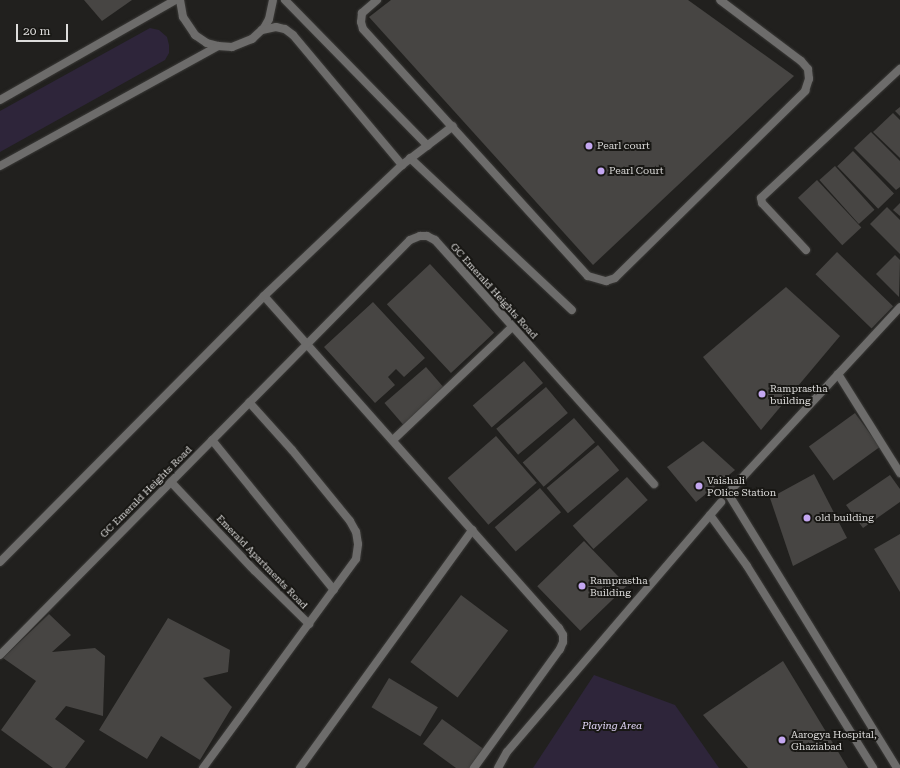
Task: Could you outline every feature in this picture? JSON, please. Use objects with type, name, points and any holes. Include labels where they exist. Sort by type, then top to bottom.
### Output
[{"type":"street","points":[[0,100],[175,0]]},
{"type":"street","points":[[180,0],[183,18],[195,35],[207,43],[218,46],[232,47],[252,39],[262,30],[269,19],[273,0]]},
{"type":"street","points":[[285,0],[428,146]]},
{"type":"street","points":[[377,0],[362,13],[361,22],[363,28],[588,276],[606,281],[615,278],[805,91],[809,79],[808,69],[802,61],[720,0]]},
{"type":"street","points":[[262,30],[276,27],[285,29],[293,35],[402,165]]},
{"type":"street","points":[[0,166],[218,46]]},
{"type":"street","points":[[806,250],[762,203],[761,198],[900,69]]},
{"type":"street","points":[[0,562],[264,296],[402,165],[453,126]]},
{"type":"street","points":[[410,158],[572,310]]},
{"type":"street","name":"GC Emerald Heights Road","points":[[0,655],[410,240],[420,236],[427,236],[435,240],[654,484]]},
{"type":"street","points":[[264,296],[559,628],[563,635],[563,642],[560,649],[474,768]]},
{"type":"street","points":[[897,768],[728,493],[900,307]]},
{"type":"street","points":[[393,440],[512,327]]},
{"type":"street","points":[[838,374],[900,473]]},
{"type":"street","name":"Emerald Apartments Road","points":[[171,482],[255,571],[308,624],[356,558],[358,544],[356,532],[350,521],[292,450],[249,402]]},
{"type":"street","points":[[212,440],[334,590]]},
{"type":"street","points":[[498,768],[507,752],[721,502]]},
{"type":"street","points":[[710,515],[747,566],[873,768]]},
{"type":"street","points":[[300,768],[472,530]]},
{"type":"street","points":[[203,768],[308,624]]},
{"type":"green space","points":[[150,28],[159,30],[167,37],[169,53],[165,60],[0,152],[0,111]]},
{"type":"green space","name":"Playing Area","points":[[594,675],[675,705],[719,768],[533,768]]},
{"type":"building","points":[[84,0],[132,0],[102,21]]},
{"type":"building","name":"Pearl Court","points":[[391,0],[688,0],[794,76],[593,265],[369,17]]},
{"type":"building","points":[[900,107],[900,116],[895,111]]},
{"type":"building","points":[[893,113],[900,120],[900,158],[873,132]]},
{"type":"building","points":[[871,132],[900,161],[900,187],[896,190],[854,148]]},
{"type":"building","points":[[853,151],[894,193],[878,209],[837,166]]},
{"type":"building","points":[[835,166],[874,210],[859,224],[819,180]]},
{"type":"building","points":[[817,180],[861,228],[842,245],[798,198]]},
{"type":"building","points":[[900,203],[900,216],[893,210]]},
{"type":"building","points":[[887,207],[900,220],[900,254],[870,224]]},
{"type":"building","points":[[837,252],[893,306],[872,328],[815,274]]},
{"type":"building","points":[[895,255],[900,260],[899,297],[876,274]]},
{"type":"building","points":[[430,264],[494,333],[451,373],[387,304]]},
{"type":"building","name":"Ramprastha building","points":[[786,287],[840,336],[761,430],[703,357]]},
{"type":"building","points":[[373,302],[425,358],[404,377],[396,369],[388,377],[395,385],[375,403],[324,347]]},
{"type":"building","points":[[524,361],[543,383],[492,427],[473,406]]},
{"type":"building","points":[[426,367],[445,389],[404,425],[384,403]]},
{"type":"building","points":[[546,387],[568,413],[518,455],[496,429]]},
{"type":"building","points":[[855,413],[880,447],[834,480],[809,447]]},
{"type":"building","points":[[574,418],[595,442],[544,487],[523,463]]},
{"type":"building","points":[[496,436],[537,483],[488,525],[448,478]]},
{"type":"building","name":"Vaishali POlice Station","points":[[703,441],[735,470],[696,502],[667,467]]},
{"type":"building","points":[[598,445],[619,470],[568,513],[547,488]]},
{"type":"building","name":"old building","points":[[814,474],[847,538],[793,566],[770,498]]},
{"type":"building","points":[[890,475],[900,489],[900,502],[863,528],[846,505]]},
{"type":"building","points":[[627,477],[648,500],[593,549],[573,526]]},
{"type":"building","points":[[540,488],[561,512],[516,552],[495,527]]},
{"type":"building","points":[[900,534],[900,592],[874,549]]},
{"type":"building","name":"Ramprastha Building","points":[[584,541],[627,586],[580,631],[537,586]]},
{"type":"building","points":[[461,595],[508,631],[458,698],[410,662]]},
{"type":"building","points":[[49,614],[71,635],[52,652],[95,648],[105,656],[103,716],[66,706],[55,719],[85,741],[65,768],[53,768],[1,730],[36,681],[3,658]]},
{"type":"building","points":[[168,618],[230,650],[228,672],[203,678],[232,707],[200,760],[161,736],[147,759],[99,730]]},
{"type":"building","points":[[783,661],[848,768],[748,768],[703,715]]},
{"type":"building","points":[[389,678],[438,707],[420,737],[371,707]]},
{"type":"building","points":[[442,719],[485,750],[472,768],[456,768],[423,744]]},
{"type":"place","name":"Pearl court","points":[[589,146]]},
{"type":"place","name":"Pearl Court","points":[[601,171]]},
{"type":"place","name":"Ramprastha building","points":[[762,394]]},
{"type":"place","name":"Vaishali POlice Station","points":[[699,486]]},
{"type":"place","name":"old building","points":[[807,518]]},
{"type":"place","name":"Ramprastha Building","points":[[582,586]]},
{"type":"place","name":"Aarogya Hospital, Ghaziabad","points":[[782,740]]}]
